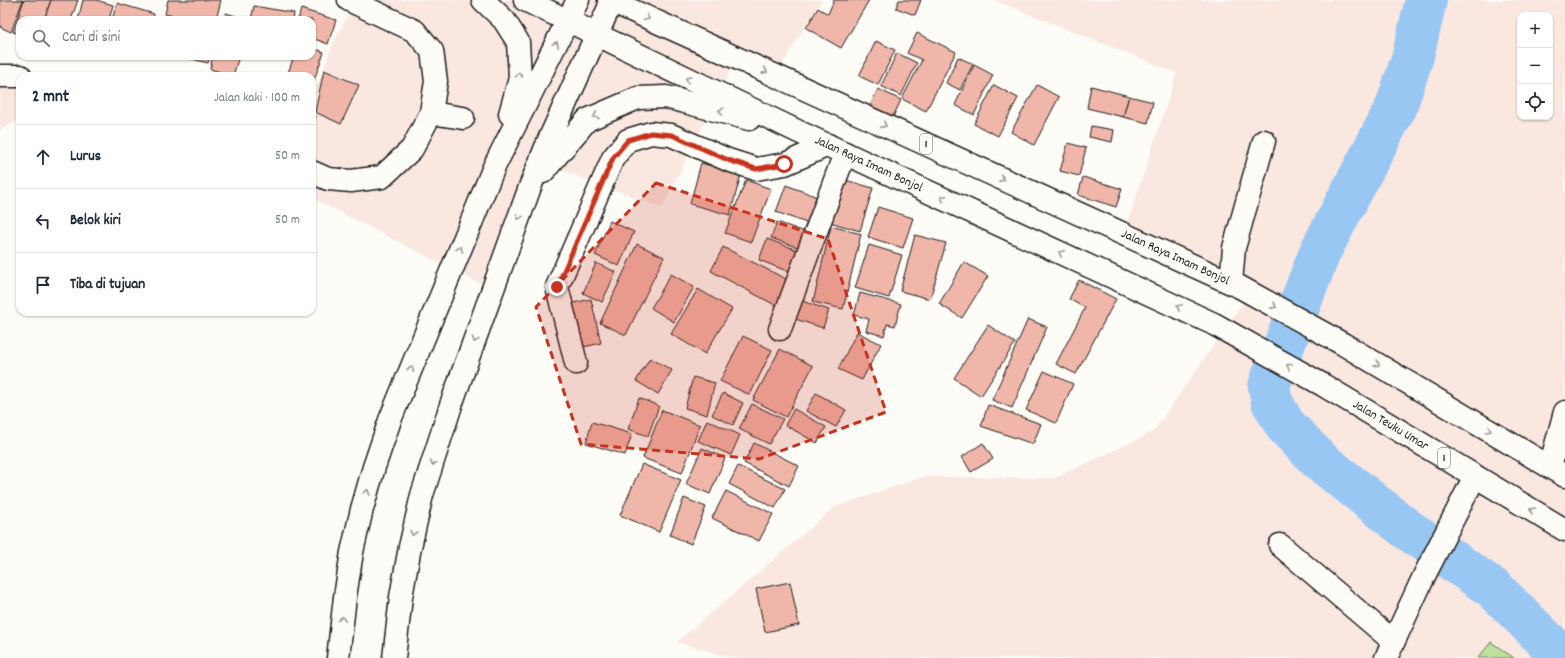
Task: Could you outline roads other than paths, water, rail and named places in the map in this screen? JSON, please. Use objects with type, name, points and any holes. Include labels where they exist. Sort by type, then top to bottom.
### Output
[{"type":"main road","points":[[316,174],[328,179],[351,181],[382,177],[412,149],[430,113],[436,81],[432,51],[415,31],[349,0]]},
{"type":"main road","points":[[483,0],[504,20],[518,42],[520,78],[494,166]]},
{"type":"main road","name":"Jalan Raya Imam Bonjol","points":[[525,0],[799,132],[1214,324]]},
{"type":"main road","points":[[338,658],[352,552],[374,467],[390,420],[494,166],[578,0]]},
{"type":"main road","points":[[394,658],[401,597],[422,495],[452,402],[530,187],[548,142],[610,1]]},
{"type":"main road","name":"Jalan Raya Imam Bonjol","points":[[610,1],[1235,285]]},
{"type":"main road","points":[[0,76],[16,76]]},
{"type":"main road","points":[[530,187],[587,120],[638,98],[666,97],[799,132]]},
{"type":"main road","points":[[430,113],[463,118]]},
{"type":"main road","points":[[576,363],[557,287],[613,158],[628,140],[651,133],[672,135],[728,160],[756,169],[784,164],[836,149]]},
{"type":"main road","points":[[1235,285],[1234,248],[1264,141]]},
{"type":"main road","points":[[780,329],[836,149]]},
{"type":"main road","name":"1","points":[[1235,285],[1343,344],[1558,471]]},
{"type":"main road","name":"Jalan Teuku Umar","points":[[1214,324],[1323,385],[1565,530]]},
{"type":"main road","points":[[1558,471],[1565,412]]},
{"type":"main road","points":[[1280,544],[1390,649],[1425,574],[1475,476]]},
{"type":"waterway","points":[[1426,0],[1413,56],[1396,107],[1320,252],[1273,374],[1269,387],[1272,402],[1285,425],[1320,461],[1407,529],[1494,589],[1564,658]]}]
